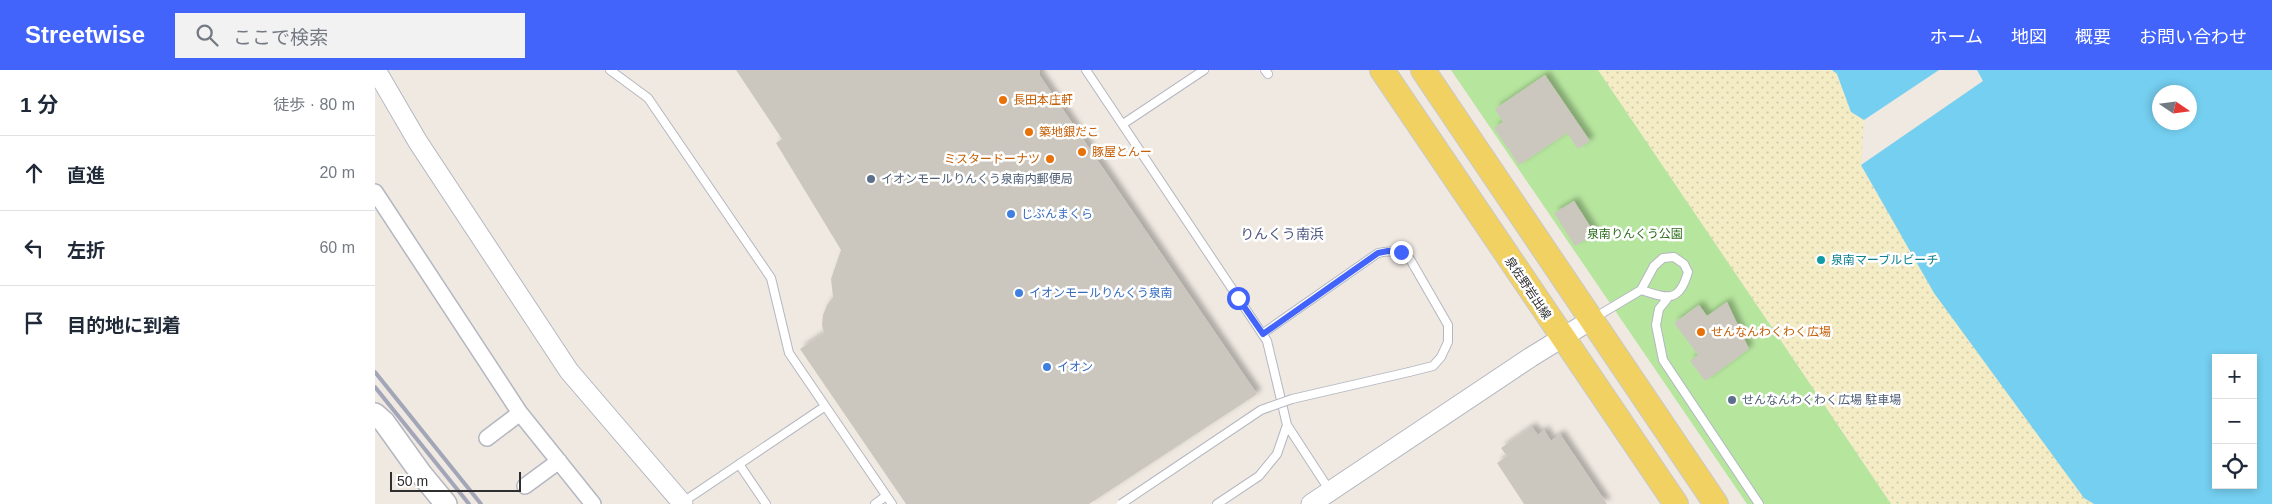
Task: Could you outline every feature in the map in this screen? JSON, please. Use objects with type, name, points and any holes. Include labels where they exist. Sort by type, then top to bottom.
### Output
[{"type":"main road","name":"泉佐野岩出線","points":[[1382,70],[1561,337],[1676,504]]},
{"type":"main road","points":[[1423,70],[1716,504]]},
{"type":"main road","points":[[375,414],[384,422],[422,475],[447,504]]},
{"type":"street","points":[[376,70],[418,142],[569,370],[683,503]]},
{"type":"street","points":[[375,192],[520,413],[593,504]]},
{"type":"street","points":[[1311,504],[1561,337],[1591,320]]},
{"type":"street","points":[[487,438],[520,413]]},
{"type":"street","points":[[525,486],[559,461]]},
{"type":"lane","points":[[610,70],[648,98],[771,278],[789,353],[824,407],[892,504]]},
{"type":"lane","points":[[1086,70],[1263,334],[1267,341],[1287,425],[1330,491]]},
{"type":"lane","points":[[1123,124],[1204,70]]},
{"type":"lane","points":[[1121,504],[1261,410],[1292,399],[1433,366],[1441,357],[1449,342],[1448,325],[1409,259],[1401,252],[1388,251],[1378,253],[1263,334]]},
{"type":"lane","points":[[1591,320],[1641,290],[1654,266],[1663,258],[1674,257],[1684,264],[1688,272],[1682,289],[1667,298],[1659,310],[1656,325],[1663,360],[1759,504]]},
{"type":"lane","points":[[1641,290],[1667,298]]},
{"type":"lane","points":[[683,503],[824,407]]},
{"type":"lane","points":[[1217,504],[1259,476],[1277,454],[1287,425]]},
{"type":"lane","points":[[739,464],[766,504]]},
{"type":"lane","points":[[875,504],[886,496]]},
{"type":"sand","name":"泉南マーブルビーチ","points":[[1598,70],[1832,70],[1837,74],[1851,112],[1864,120],[1861,166],[1897,227],[2084,498],[2094,504],[1891,504]]},
{"type":"green space","name":"泉南りんくう公園","points":[[1451,70],[1598,70],[1891,504],[1747,504]]},
{"type":"water","points":[[1832,70],[1939,70],[1864,120],[1851,112],[1837,74]]},
{"type":"water","points":[[1977,70],[2272,70],[2272,504],[2094,504],[2084,498],[1934,293],[1861,165],[1983,81]]},
{"type":"building","name":"イオンモールりんくう泉南","points":[[736,70],[1039,70],[1040,76],[1257,394],[1089,504],[906,504],[800,349],[824,333],[822,325],[823,315],[833,297],[831,279],[841,250],[776,143],[782,139]]},
{"type":"building","points":[[1545,75],[1590,141],[1578,149],[1567,133],[1519,165],[1494,128],[1503,122],[1495,109]]},
{"type":"building","points":[[1574,201],[1595,234],[1575,246],[1554,213]]},
{"type":"building","points":[[1727,302],[1749,349],[1705,381],[1690,361],[1698,355],[1674,323],[1699,305],[1707,316]]},
{"type":"building","points":[[1532,427],[1538,435],[1544,430],[1551,441],[1560,434],[1607,504],[1524,504],[1497,463],[1507,456],[1501,448]]},
{"type":"railway","points":[[375,372],[481,504]]},
{"type":"railway","points":[[375,387],[469,504]]},
{"type":"place","name":"長田本庄軒","points":[[1003,100]]},
{"type":"place","name":"築地銀だこ","points":[[1029,132]]},
{"type":"place","name":"豚屋とんー","points":[[1082,152]]},
{"type":"place","name":"ミスタードーナツ","points":[[1050,159]]},
{"type":"place","name":"イオンモールりんくう泉南内郵便局","points":[[871,179]]},
{"type":"place","name":"じぶんまくら","points":[[1011,214]]},
{"type":"place","name":"泉南マーブルビーチ","points":[[1821,260]]},
{"type":"place","name":"イオンモールりんくう泉南","points":[[1019,293]]},
{"type":"place","name":"せんなんわくわく広場","points":[[1701,332]]},
{"type":"place","name":"イオン","points":[[1047,367]]},
{"type":"place","name":"せんなんわくわく広場 駐車場","points":[[1732,400]]},
{"type":"district","name":"りんくう南浜","points":[[1282,234]]},
{"type":"route","points":[[1238,298],[1263,334],[1378,253],[1388,251],[1401,252]]}]
